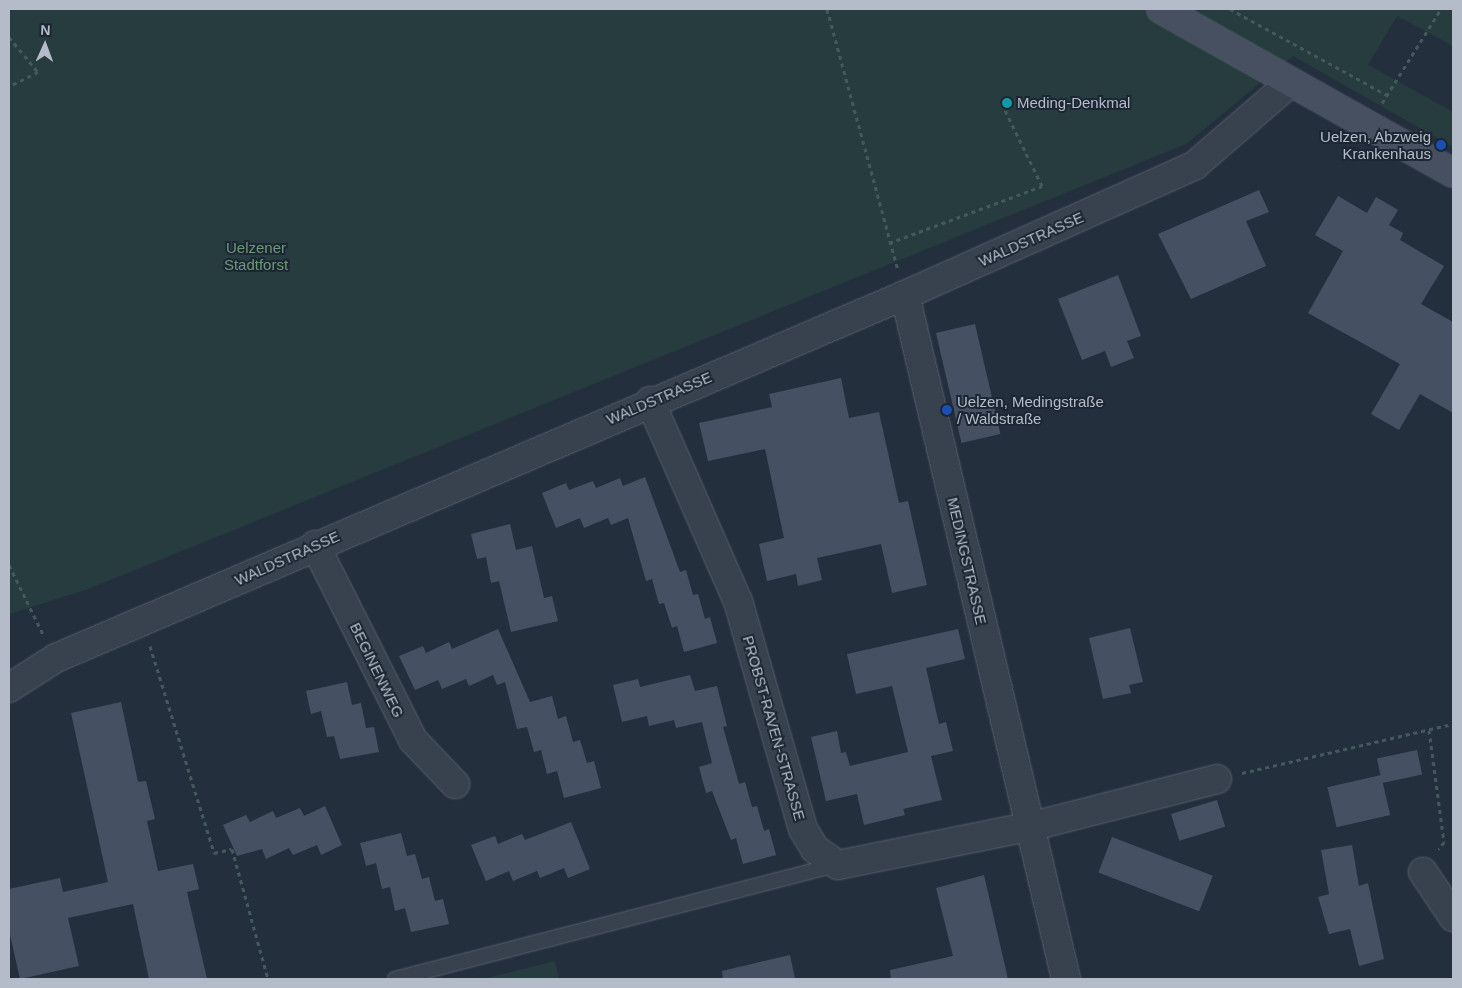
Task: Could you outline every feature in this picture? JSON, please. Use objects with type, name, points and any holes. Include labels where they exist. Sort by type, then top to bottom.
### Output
[{"type":"main road","points":[[1161,9],[1453,173]]},
{"type":"street","name":"WALDSTRASSE","points":[[9,688],[56,658],[650,401],[905,294],[1195,166],[1292,82]]},
{"type":"street","name":"MEDINGSTRASSE","points":[[905,294],[1066,979]]},
{"type":"street","name":"PROBST-RAVEN-STRASSE","points":[[650,401],[738,601],[802,828],[815,849],[838,865]]},
{"type":"street","name":"BEGINENWEG","points":[[315,545],[413,740],[455,784]]},
{"type":"street","points":[[838,865],[1029,827],[1217,779]]},
{"type":"street","points":[[1423,872],[1453,917]]},
{"type":"lane","points":[[395,979],[838,865]]},
{"type":"path","points":[[827,9],[889,243],[905,294]]},
{"type":"path","points":[[1230,9],[1387,95],[1441,9]]},
{"type":"path","points":[[9,37],[38,72],[9,86]]},
{"type":"path","points":[[889,243],[1042,186],[1001,102]]},
{"type":"path","points":[[9,565],[56,658]]},
{"type":"path","points":[[143,621],[214,853],[232,849],[268,979]]},
{"type":"path","points":[[1217,779],[1453,724]]},
{"type":"path","points":[[1423,872],[1444,842],[1429,730]]},
{"type":"green space","name":"Uelzener Stadtforst","points":[[9,9],[1453,9],[1453,46],[1397,16],[1368,65],[1453,112],[1453,147],[1293,56],[1186,144],[88,589],[9,614]]},
{"type":"green space","points":[[555,961],[559,979],[483,979]]},
{"type":"building","points":[[1259,190],[1269,212],[1246,221],[1266,266],[1191,299],[1158,234]]},
{"type":"building","points":[[1338,196],[1367,213],[1376,197],[1398,210],[1389,225],[1403,233],[1400,240],[1444,266],[1421,304],[1453,322],[1453,413],[1420,394],[1399,430],[1371,414],[1400,364],[1308,313],[1343,251],[1315,235]]},
{"type":"building","points":[[1118,275],[1141,336],[1127,341],[1134,358],[1111,367],[1105,351],[1082,360],[1058,299]]},
{"type":"building","points":[[975,324],[1000,434],[961,443],[936,333]]},
{"type":"building","points":[[841,378],[849,418],[879,412],[899,503],[908,501],[927,585],[892,593],[881,544],[817,558],[822,580],[798,586],[796,574],[767,581],[759,544],[784,538],[765,449],[708,461],[699,423],[772,407],[769,394]]},
{"type":"building","points":[[645,477],[680,572],[686,570],[693,595],[698,594],[705,619],[710,617],[717,643],[684,652],[677,626],[672,628],[664,603],[659,604],[652,579],[646,581],[628,518],[611,525],[608,518],[584,528],[580,518],[556,528],[542,493],[566,483],[569,490],[593,481],[596,488],[620,478],[623,486]]},
{"type":"building","points":[[510,524],[516,550],[532,546],[544,598],[552,596],[558,621],[511,632],[499,581],[491,583],[486,557],[477,559],[471,534]]},
{"type":"building","points":[[1130,628],[1143,682],[1129,685],[1131,693],[1103,699],[1089,638]]},
{"type":"building","points":[[498,629],[530,702],[552,696],[558,719],[566,716],[573,742],[580,740],[587,763],[594,761],[601,788],[564,798],[557,771],[547,774],[541,750],[534,752],[527,727],[517,729],[505,682],[497,685],[493,675],[469,686],[466,679],[442,689],[438,680],[415,690],[399,656],[423,646],[426,653],[449,642],[452,649]]},
{"type":"building","points":[[958,629],[965,659],[926,668],[939,724],[946,722],[953,751],[931,756],[942,800],[903,809],[905,815],[864,825],[857,794],[826,801],[811,737],[837,731],[841,753],[846,752],[850,766],[908,752],[892,686],[856,694],[847,654]]},
{"type":"building","points":[[690,675],[695,691],[717,686],[727,726],[723,727],[739,784],[745,782],[752,807],[757,806],[764,831],[769,829],[776,855],[743,864],[736,838],[731,840],[712,791],[706,793],[699,767],[712,763],[702,722],[676,728],[674,720],[649,726],[647,716],[622,722],[613,685],[638,679],[640,687]]},
{"type":"building","points":[[347,682],[352,705],[361,703],[366,728],[374,727],[379,752],[340,759],[334,736],[327,737],[321,711],[311,714],[306,691]]},
{"type":"building","points":[[121,702],[138,782],[146,781],[155,819],[147,821],[158,871],[193,864],[199,889],[187,892],[207,979],[149,979],[133,904],[68,918],[79,966],[20,979],[9,930],[9,889],[60,878],[63,892],[108,882],[71,713]]},
{"type":"building","points":[[1417,750],[1422,774],[1382,783],[1377,759]]},
{"type":"building","points":[[1381,775],[1390,815],[1337,827],[1327,787]]},
{"type":"building","points":[[1217,800],[1225,827],[1179,841],[1171,814]]},
{"type":"building","points":[[325,806],[342,845],[321,855],[317,845],[293,855],[289,848],[266,859],[262,849],[237,856],[223,825],[246,815],[250,822],[273,811],[276,818],[300,808],[304,816]]},
{"type":"building","points":[[571,822],[590,869],[568,878],[564,868],[540,878],[537,871],[513,881],[509,871],[486,881],[471,845],[495,836],[498,844],[522,834],[525,840]]},
{"type":"building","points":[[401,833],[407,856],[415,854],[422,879],[429,877],[435,901],[443,899],[449,924],[411,932],[405,908],[395,911],[390,887],[382,889],[376,863],[366,866],[360,843]]},
{"type":"building","points":[[1112,837],[1213,876],[1199,911],[1098,872]]},
{"type":"building","points":[[1352,845],[1359,886],[1368,883],[1384,959],[1359,966],[1350,929],[1329,934],[1318,897],[1329,894],[1321,850]]},
{"type":"building","points":[[984,875],[1008,979],[891,979],[890,970],[953,956],[936,888]]},
{"type":"building","points":[[790,955],[795,979],[723,979],[722,971]]},
{"type":"place","name":"Meding-Denkmal","points":[[1007,103]]},
{"type":"place","name":"Uelzen, Abzweig Krankenhaus","points":[[1441,145]]},
{"type":"place","name":"Uelzen, Medingstraße / Waldstraße","points":[[947,410]]}]
